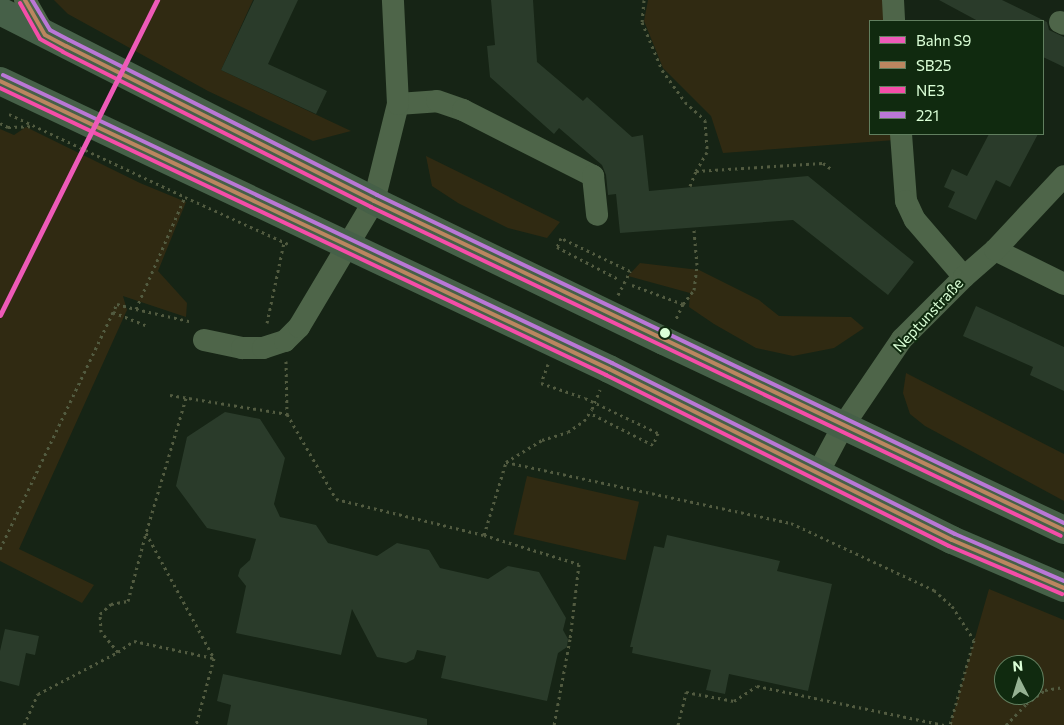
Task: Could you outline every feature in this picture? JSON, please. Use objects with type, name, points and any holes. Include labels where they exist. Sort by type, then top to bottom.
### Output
[{"type":"main road","points":[[0,11],[374,201],[1064,530]]},
{"type":"main road","points":[[0,81],[78,133],[138,145],[681,404],[817,475],[952,540],[1064,588]]},
{"type":"street","points":[[25,0],[45,35]]},
{"type":"street","points":[[199,331],[242,348],[263,348],[285,340],[299,327],[349,246],[374,201],[398,104],[393,0]]},
{"type":"street","points":[[893,0],[894,20]]},
{"type":"street","points":[[398,104],[437,101],[463,110],[593,176],[597,215]]},
{"type":"street","points":[[901,135],[906,201],[916,220],[964,276]]},
{"type":"street","name":"Neptunstraße","points":[[817,475],[843,426],[902,339],[964,276],[995,250],[1064,176]]},
{"type":"street","points":[[995,250],[1064,284]]},
{"type":"path","points":[[644,0],[642,22],[662,70],[685,102],[705,120],[707,152],[690,186]]},
{"type":"path","points":[[8,113],[32,126]]},
{"type":"path","points":[[0,123],[8,127],[32,126],[78,133],[126,169],[284,244],[293,244]]},
{"type":"path","points":[[696,171],[823,164],[830,168]]},
{"type":"path","points":[[136,309],[185,197]]},
{"type":"path","points":[[683,304],[694,290],[697,264],[694,228]]},
{"type":"path","points":[[608,313],[630,271],[561,238],[557,247],[620,280]]},
{"type":"path","points":[[261,325],[269,322],[284,244]]},
{"type":"path","points":[[632,286],[672,300]]},
{"type":"path","points":[[0,549],[117,304],[199,331]]},
{"type":"path","points":[[113,312],[146,325]]},
{"type":"path","points":[[285,340],[287,414],[336,499],[484,535],[579,564],[570,639],[554,725]]},
{"type":"path","points":[[556,345],[541,383],[584,398],[658,433],[653,445],[591,411]]},
{"type":"path","points":[[170,395],[287,414]]},
{"type":"path","points":[[484,535],[506,462],[542,440],[568,432],[584,421],[597,397]]},
{"type":"path","points":[[118,652],[101,632],[100,614],[112,604],[128,601],[186,398]]},
{"type":"path","points":[[506,462],[791,523],[934,590],[952,606],[974,640],[950,725]]},
{"type":"path","points":[[146,533],[214,658],[196,725]]},
{"type":"path","points":[[24,725],[38,694],[118,652],[134,641],[214,658]]},
{"type":"path","points":[[678,725],[686,692],[734,701],[757,686],[944,725]]},
{"type":"path","points":[[1006,725],[1026,704],[1045,690],[1064,687]]},
{"type":"shaded area","points":[[54,0],[253,0],[221,70],[351,131],[313,141],[208,91],[68,14]]},
{"type":"shaded area","points":[[648,0],[886,0],[887,20],[869,20],[869,135],[895,135],[895,140],[723,153],[711,116],[663,68],[644,21]]},
{"type":"shaded area","points":[[26,127],[140,183],[186,202],[158,271],[187,303],[186,317],[123,296],[127,310],[19,549],[94,585],[82,603],[0,561],[0,129],[14,135]]},
{"type":"shaded area","points":[[426,156],[560,222],[547,238],[508,228],[458,203],[432,186]]},
{"type":"shaded area","points":[[640,263],[699,270],[759,300],[779,316],[851,317],[864,328],[834,348],[793,356],[756,348],[689,307],[690,293],[628,276]]},
{"type":"shaded area","points":[[906,373],[1064,454],[1064,501],[925,426],[910,414],[903,393]]},
{"type":"shaded area","points":[[527,476],[639,502],[626,560],[514,534]]},
{"type":"shaded area","points":[[989,589],[1064,620],[1064,725],[950,725]]},
{"type":"building","points":[[254,0],[298,0],[268,64],[327,91],[316,114],[221,70]]},
{"type":"building","points":[[491,0],[533,0],[537,62],[583,101],[587,97],[632,137],[643,135],[649,191],[808,176],[914,262],[888,295],[793,220],[620,233],[616,194],[608,195],[606,175],[602,165],[559,128],[554,134],[490,77],[487,46],[495,45]]},
{"type":"building","points":[[939,0],[1002,0],[1043,20],[976,20]]},
{"type":"building","points":[[1044,21],[1047,22],[1049,30],[1064,37],[1064,67],[1044,57]]},
{"type":"building","points":[[988,135],[1037,135],[1010,187],[996,180],[976,220],[948,207],[955,192],[944,187],[952,169],[967,176]]},
{"type":"building","points":[[976,306],[1064,347],[1064,391],[1030,375],[1033,367],[963,336]]},
{"type":"building","points":[[225,412],[260,419],[285,458],[274,504],[280,517],[316,525],[328,543],[377,556],[397,543],[429,550],[440,568],[488,579],[508,566],[539,572],[566,618],[563,630],[568,639],[567,647],[558,653],[547,701],[441,678],[446,656],[417,650],[414,659],[406,663],[377,657],[352,609],[341,655],[236,633],[246,586],[238,576],[240,569],[250,560],[256,539],[207,528],[176,486],[187,437]]},
{"type":"building","points":[[667,535],[780,561],[777,571],[832,584],[808,691],[729,674],[725,694],[706,690],[711,670],[632,653],[633,647],[630,647],[654,546],[664,548]]},
{"type":"building","points":[[5,629],[39,636],[35,655],[26,653],[19,686],[0,681],[0,651]]},
{"type":"building","points":[[223,674],[427,719],[427,725],[227,725],[231,705],[217,701]]},
{"type":"rail line","name":"S9","points":[[0,315],[157,0]]},
{"type":"transit line","name":"SB25","points":[[25,0],[45,35],[66,46],[374,201],[1064,530]]},
{"type":"transit line","name":"221","points":[[32,0],[50,30],[69,40],[377,195],[1064,523]]},
{"type":"transit line","name":"NE3","points":[[20,3],[40,39],[63,52],[371,207],[1061,536]]},
{"type":"transit line","name":"221","points":[[3,75],[612,363],[955,534],[1064,581]]},
{"type":"transit line","name":"SB25","points":[[0,81],[609,369],[952,540],[1064,588]]},
{"type":"transit line","name":"NE3","points":[[0,88],[606,375],[949,546],[1062,594]]}]
